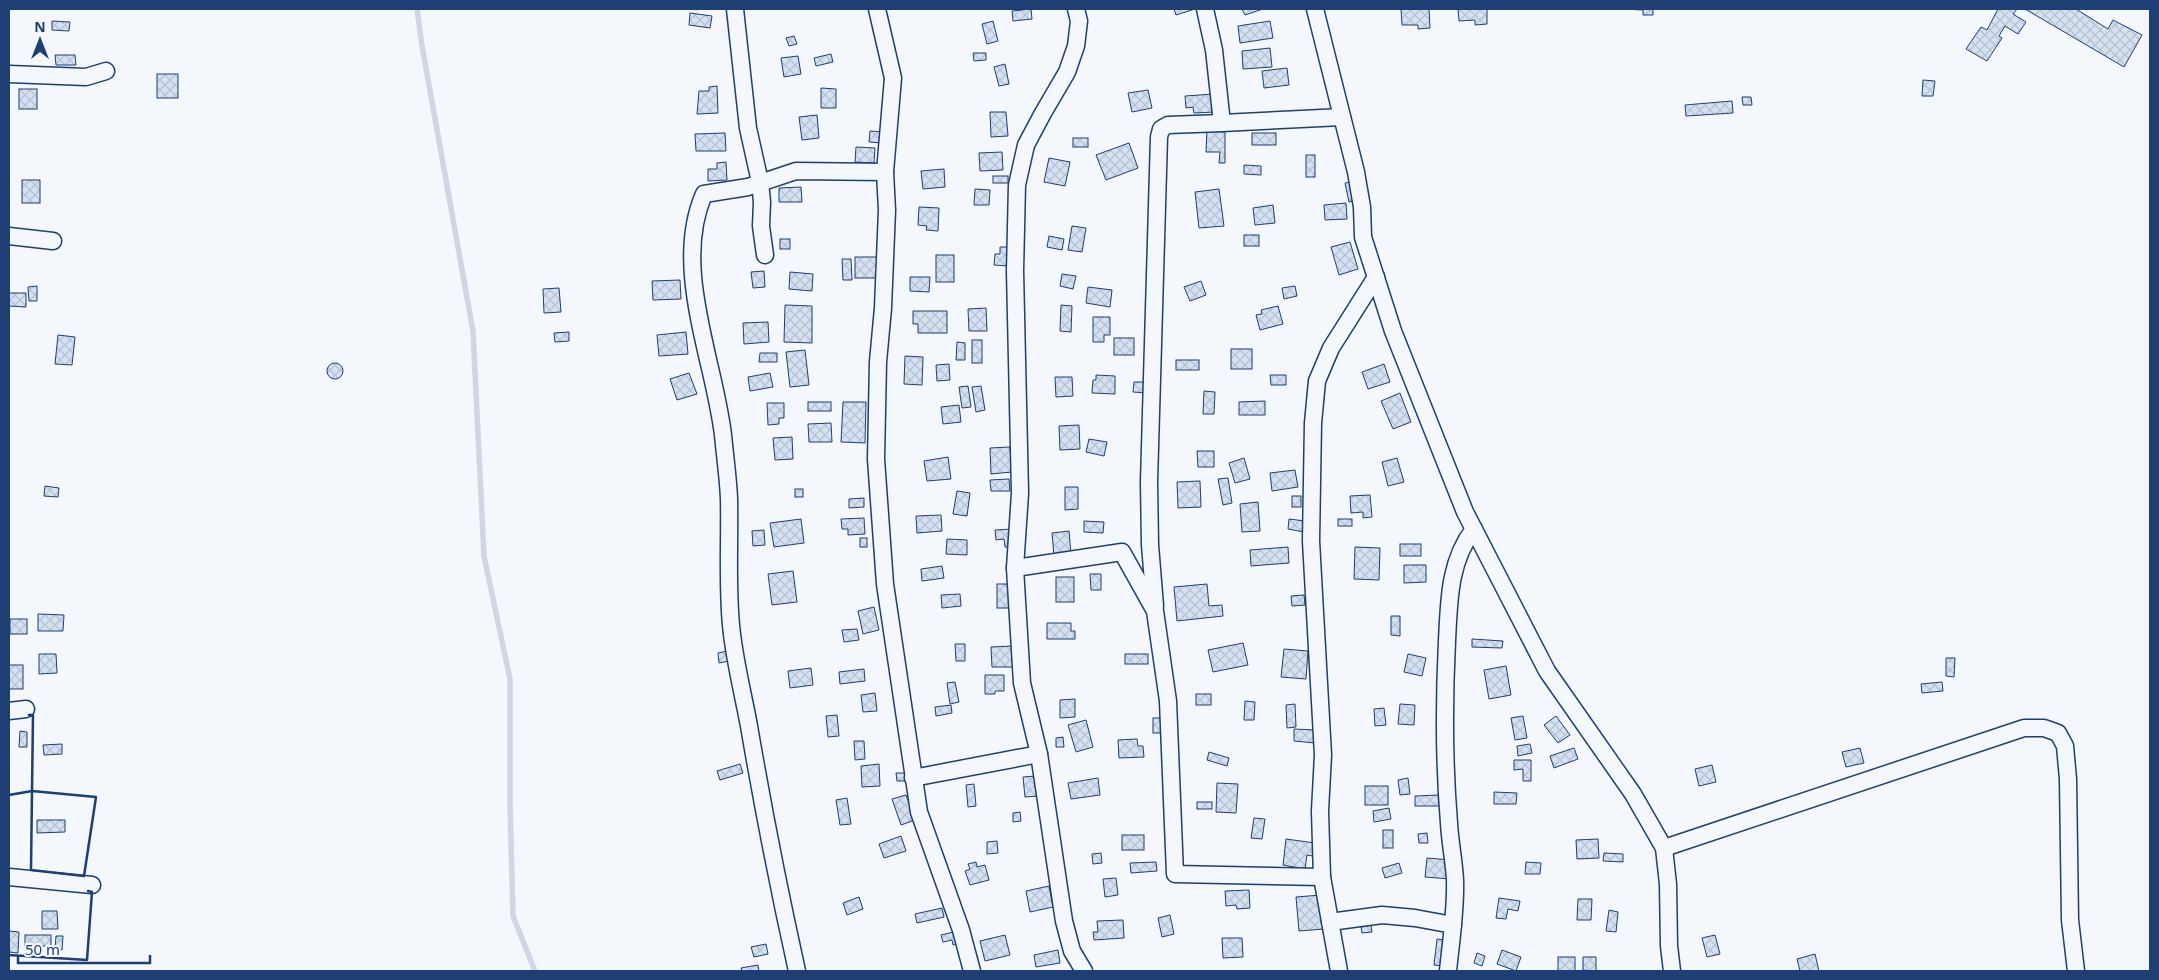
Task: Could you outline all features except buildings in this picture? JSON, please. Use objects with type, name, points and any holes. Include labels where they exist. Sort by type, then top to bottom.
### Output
[{"type":"street","points":[[735,9],[748,128],[760,182],[762,202],[761,226],[765,255]]},
{"type":"street","points":[[877,9],[893,78],[885,172],[887,210],[883,308],[878,362],[876,459],[885,584],[919,812],[961,930],[972,971]]},
{"type":"street","points":[[1076,9],[1079,21],[1076,46],[1067,72],[1026,145],[1017,184],[1014,271],[1020,493],[1015,568],[1022,683],[1039,754],[1064,921],[1072,951],[1084,971]]},
{"type":"street","points":[[1205,9],[1214,50],[1222,123]]},
{"type":"street","points":[[1315,9],[1362,207],[1363,238],[1393,331],[1454,484],[1474,528],[1547,671],[1633,794],[1664,848],[1668,884],[1669,946],[1672,971]]},
{"type":"street","points":[[9,74],[86,77],[106,71]]},
{"type":"street","points":[[1322,877],[1175,874],[1168,701],[1155,611],[1150,545],[1149,482],[1159,137],[1161,129],[1168,126],[1342,117]]},
{"type":"street","points":[[797,971],[762,803],[731,626],[727,562],[729,498],[723,433],[699,318],[691,250],[698,208],[704,194],[748,187],[796,171],[885,172]]},
{"type":"street","points":[[9,236],[53,241]]},
{"type":"street","points":[[1339,971],[1322,877],[1320,811],[1323,755],[1311,541],[1313,423],[1318,381],[1331,348],[1376,278]]},
{"type":"street","points":[[1448,971],[1455,882],[1449,824],[1445,736],[1445,676],[1449,598],[1453,569],[1465,540],[1474,528]]},
{"type":"street","points":[[1015,568],[1122,552],[1155,611]]},
{"type":"street","points":[[9,711],[26,709]]},
{"type":"street","points":[[1664,848],[1966,746],[2024,728],[2044,728],[2058,733],[2065,746],[2068,779],[2070,920],[2076,971]]},
{"type":"street","points":[[913,778],[1039,754]]},
{"type":"street","points":[[9,877],[92,885]]},
{"type":"street","points":[[1330,922],[1382,915],[1415,918],[1453,925]]},
{"type":"waterway","points":[[417,9],[473,331],[484,556],[510,679],[510,804],[513,916],[535,971]]},
{"type":"wall","points":[[9,795],[32,791],[33,715],[29,715]]},
{"type":"wall","points":[[32,791],[96,797],[84,876],[31,870],[32,791]]},
{"type":"wall","points":[[9,955],[87,960],[92,892],[88,891]]}]
